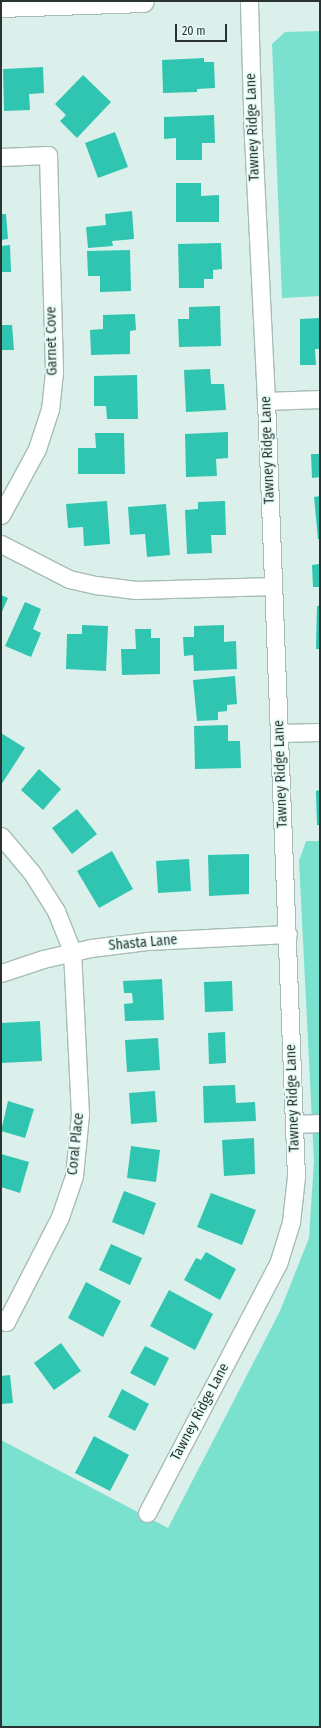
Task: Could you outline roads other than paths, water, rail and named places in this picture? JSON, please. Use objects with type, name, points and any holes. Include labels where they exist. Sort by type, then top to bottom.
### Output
[{"type":"main road","points":[[1,6],[143,1]]},
{"type":"street","name":"Tawney Ridge Lane","points":[[147,1513],[278,1264],[291,1222],[296,1178],[288,934],[266,401],[253,139],[249,1]]},
{"type":"street","name":"Garnet Cove","points":[[1,157],[48,155],[54,372],[50,409],[37,449],[1,515]]},
{"type":"street","points":[[266,401],[320,399]]},
{"type":"street","points":[[1,544],[69,579],[96,585],[136,590],[273,586]]},
{"type":"street","points":[[279,734],[320,732]]},
{"type":"street","name":"Coral Place","points":[[1,836],[32,873],[56,911],[72,951],[80,1114],[74,1176],[60,1217],[4,1320]]},
{"type":"street","name":"Shasta Lane","points":[[1,973],[72,951],[147,941],[288,934]]},
{"type":"street","points":[[294,1124],[320,1123]]}]
